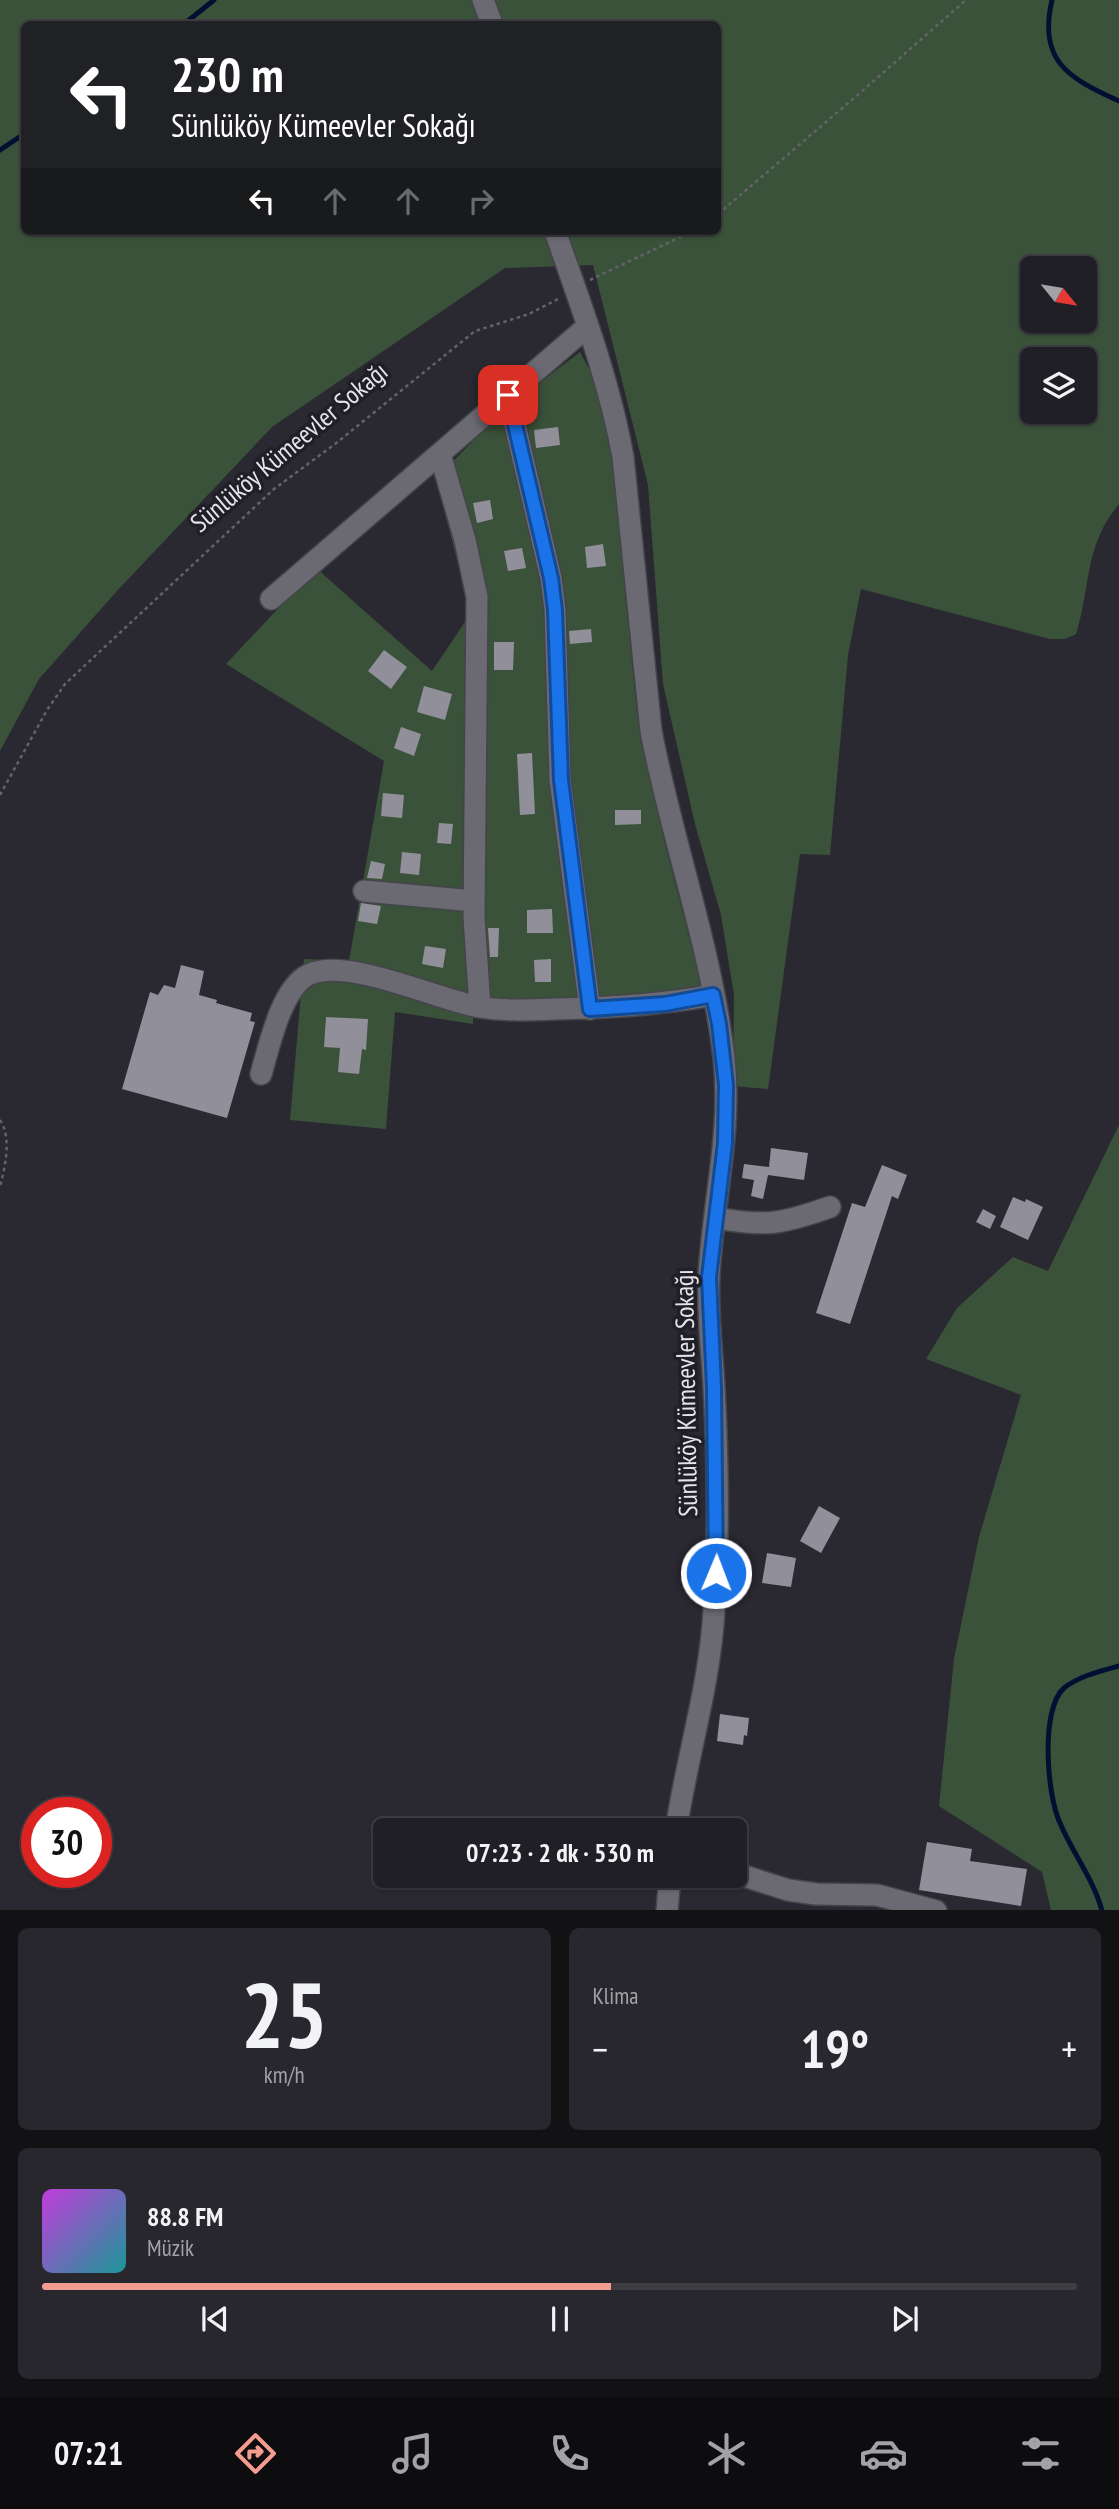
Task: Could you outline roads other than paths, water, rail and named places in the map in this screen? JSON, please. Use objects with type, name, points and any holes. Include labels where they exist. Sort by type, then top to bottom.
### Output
[{"type":"street","points":[[483,0],[491,21]]},
{"type":"street","name":"Sünlüköy Kümeevler Sokağı","points":[[556,235],[608,390],[623,457],[645,693],[653,743],[705,947],[719,1024],[726,1085],[725,1143],[709,1277],[716,1464],[714,1610],[708,1677],[679,1818]]},
{"type":"street","points":[[271,599],[588,326]]},
{"type":"street","points":[[508,395],[551,578],[555,610],[561,780],[590,1009]]},
{"type":"street","points":[[440,454],[465,540],[477,597],[474,901],[480,1007]]},
{"type":"street","points":[[364,891],[474,901]]},
{"type":"street","points":[[261,1074],[277,1023],[293,990],[308,975],[319,971],[354,973],[392,980],[480,1007],[515,1010],[665,1004],[713,995]]},
{"type":"street","points":[[716,1218],[766,1224],[801,1217],[830,1207]]},
{"type":"street","points":[[747,1877],[788,1890],[827,1895],[877,1895],[936,1910]]},
{"type":"street","points":[[667,1910],[669,1888]]},
{"type":"waterway","points":[[188,21],[214,0]]},
{"type":"waterway","points":[[1052,0],[1049,38],[1061,65],[1085,84],[1119,101]]},
{"type":"waterway","points":[[0,150],[21,136]]},
{"type":"waterway","points":[[1102,1910],[1094,1888],[1055,1810],[1049,1774],[1049,1733],[1051,1714],[1056,1699],[1064,1688],[1083,1677],[1119,1666]]}]
